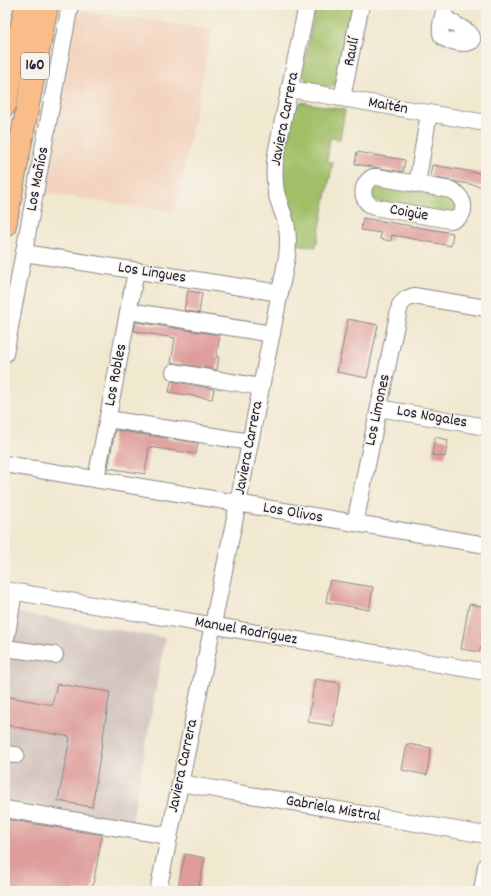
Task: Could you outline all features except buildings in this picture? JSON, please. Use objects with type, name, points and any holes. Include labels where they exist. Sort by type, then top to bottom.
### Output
[{"type":"highway","name":"160","points":[[5,106],[26,5]]},
{"type":"highway","name":"160","points":[[5,225],[47,5]]},
{"type":"street","name":"Los Mañíos","points":[[5,354],[70,5]]},
{"type":"street","name":"Javiera Carrera","points":[[158,891],[238,503],[288,250],[287,227],[276,193],[274,167],[307,5]]},
{"type":"street","name":"Raulí","points":[[342,98],[361,5]]},
{"type":"street","name":"Maitén","points":[[290,89],[486,123]]},
{"type":"street","name":"Coigüe","points":[[417,184],[429,113]]},
{"type":"street","name":"Coigüe","points":[[373,177],[417,184],[456,192],[463,202],[463,209],[460,216],[450,220],[374,207],[368,203],[364,197],[365,185],[367,181],[373,177]]},
{"type":"street","name":"Los Lingues","points":[[24,253],[280,293]]},
{"type":"street","name":"Los Robles","points":[[96,479],[136,271]]},
{"type":"street","name":"Los Limones","points":[[355,523],[400,305],[406,298],[418,296],[486,308]]},
{"type":"street","points":[[129,311],[272,334]]},
{"type":"street","points":[[174,372],[261,387]]},
{"type":"street","name":"Los Nogales","points":[[379,408],[486,427]]},
{"type":"street","points":[[108,419],[250,442]]},
{"type":"street","name":"Los Olivos","points":[[5,464],[486,545]]},
{"type":"street","points":[[5,639],[7,634],[9,591]]},
{"type":"street","name":"Manuel Rodríguez","points":[[9,591],[486,672]]},
{"type":"street","points":[[5,648],[54,655]]},
{"type":"street","name":"Gabriela Mistral","points":[[180,783],[486,835]]},
{"type":"street","points":[[5,809],[169,836]]},
{"type":"street","points":[[482,891],[486,866]]},
{"type":"shaded area","points":[[78,11],[212,29],[175,212],[43,193]]},
{"type":"shaded area","points":[[5,611],[165,638],[132,822],[5,801]]},
{"type":"green space","points":[[316,5],[354,5],[338,83],[329,87],[307,82],[302,74]]},
{"type":"green space","points":[[301,102],[345,110],[340,139],[330,138],[327,161],[333,162],[316,247],[297,244],[295,223],[283,187],[282,170],[294,109]]},
{"type":"green space","points":[[374,184],[456,197],[460,207],[447,215],[376,201],[371,194],[371,188]]}]
